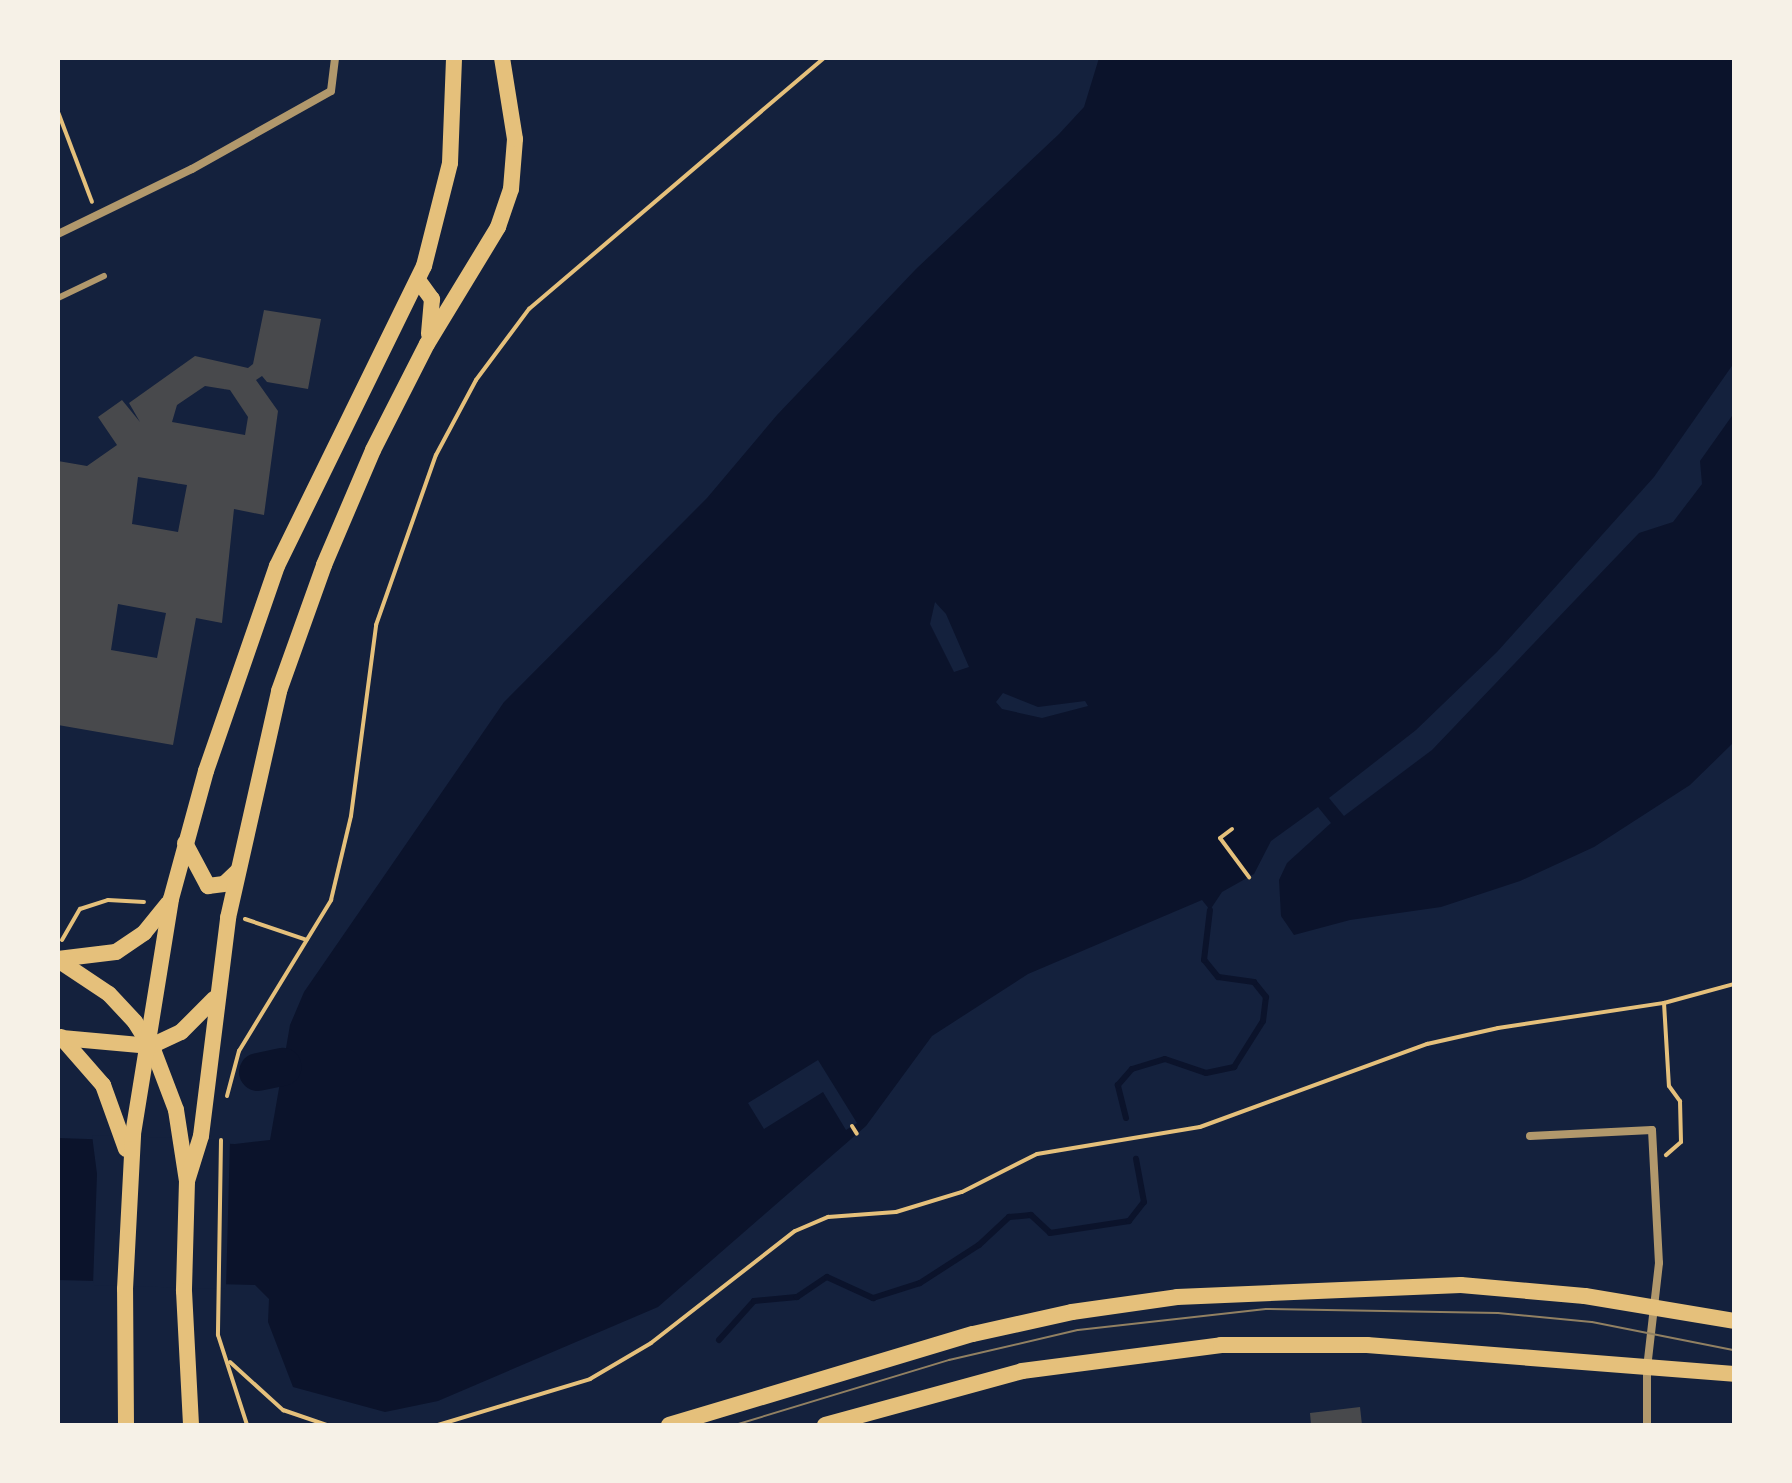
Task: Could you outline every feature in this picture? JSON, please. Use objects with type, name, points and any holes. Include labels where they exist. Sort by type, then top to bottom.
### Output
[{"type":"main road","points":[[126,1425],[128,1134],[171,899],[185,843],[277,566],[418,280],[441,213],[450,163],[454,58]]},
{"type":"main road","points":[[187,1181],[201,1136],[215,997],[237,872],[266,738],[309,603],[373,450],[427,344],[498,227],[511,189],[515,139],[502,58]]},
{"type":"main road","points":[[418,280],[432,299],[427,344]]},
{"type":"main road","points":[[185,843],[208,886],[224,884],[237,872]]},
{"type":"main road","points":[[58,959],[93,958],[127,946],[171,899]]},
{"type":"main road","points":[[58,959],[116,1000],[147,1043],[176,1110],[177,1135],[187,1181],[184,1291],[191,1425]]},
{"type":"main road","points":[[60,1036],[147,1043],[181,1032],[215,997]]},
{"type":"main road","points":[[60,1036],[103,1085],[128,1134]]},
{"type":"main road","points":[[669,1425],[973,1334],[1072,1312],[1177,1297],[1443,1285],[1655,1306],[1734,1321]]},
{"type":"main road","points":[[825,1425],[1022,1371],[1221,1345],[1367,1345],[1734,1374]]},
{"type":"street","points":[[58,234],[331,91],[335,58]]},
{"type":"street","points":[[1530,1136],[1652,1130],[1659,1263],[1647,1368],[1647,1425]]},
{"type":"lane","points":[[58,298],[104,276]]},
{"type":"path","points":[[224,1110],[239,1051],[331,900],[351,816],[376,625],[436,455],[476,380],[529,309],[824,58]]},
{"type":"path","points":[[58,112],[97,216]]},
{"type":"path","points":[[1232,829],[1220,838],[1249,877]]},
{"type":"path","points":[[61,942],[80,909],[108,900],[144,902]]},
{"type":"path","points":[[245,919],[307,940]]},
{"type":"path","points":[[438,1425],[590,1379],[651,1343],[795,1231],[828,1217],[896,1212],[962,1192],[1037,1154],[1200,1127],[1427,1044],[1498,1028],[1664,1003],[1734,984]]},
{"type":"path","points":[[1655,1164],[1681,1142],[1680,1101],[1669,1086],[1664,1003]]},
{"type":"path","points":[[852,1126],[857,1134]]},
{"type":"path","points":[[221,1129],[218,1335],[247,1425]]},
{"type":"path","points":[[228,1361],[283,1410],[327,1425]]},
{"type":"water","points":[[1099,58],[1734,58],[1734,363],[1654,477],[1497,652],[1416,730],[1329,798],[1344,816],[1432,750],[1639,533],[1673,522],[1702,484],[1700,461],[1734,413],[1734,742],[1690,785],[1594,847],[1520,881],[1441,907],[1350,920],[1294,935],[1281,916],[1279,880],[1287,863],[1331,823],[1318,807],[1271,841],[1254,874],[1222,892],[1210,910],[1202,900],[1028,974],[932,1036],[866,1126],[658,1307],[438,1401],[385,1412],[293,1387],[268,1322],[269,1299],[255,1285],[58,1280],[58,1138],[235,1144],[270,1140],[290,1025],[304,992],[504,702],[707,498],[777,415],[916,269],[1084,107]],"holes":[[[935,602],[946,614],[969,667],[954,672],[930,624]],[[1003,693],[1038,707],[1085,701],[1088,706],[1042,718],[1002,709],[996,702]]]},
{"type":"pier","points":[[818,1060],[857,1123],[846,1130],[823,1092],[764,1129],[748,1103]]},
{"type":"pier","points":[[92,1135],[230,1140],[226,1289],[93,1285],[97,1174]]},
{"type":"building","points":[[264,310],[321,319],[308,389],[267,382],[262,376],[256,380],[278,411],[264,515],[234,509],[222,623],[196,618],[173,745],[58,725],[58,461],[87,466],[117,445],[98,417],[122,400],[140,422],[129,403],[195,356],[248,368],[253,364]],"holes":[[[205,386],[230,390],[248,417],[245,435],[172,422],[177,405]],[[138,477],[187,485],[178,532],[132,524]],[[118,604],[166,613],[157,658],[111,650]]]},
{"type":"building","points":[[1360,1407],[1362,1425],[1311,1425],[1310,1413]]},
{"type":"waterway","points":[[1126,1118],[1118,1085],[1132,1069],[1165,1059],[1206,1073],[1234,1067],[1263,1021],[1266,997],[1254,982],[1218,977],[1204,960],[1210,910]]},
{"type":"waterway","points":[[258,1072],[282,1067]]},
{"type":"waterway","points":[[719,1340],[754,1301],[797,1297],[827,1277],[873,1298],[920,1283],[979,1245],[1009,1217],[1031,1215],[1050,1233],[1129,1221],[1144,1202],[1136,1159]]},
{"type":"tram line","points":[[735,1425],[949,1360],[1078,1330],[1266,1309],[1498,1313],[1592,1322],[1734,1350]]}]
